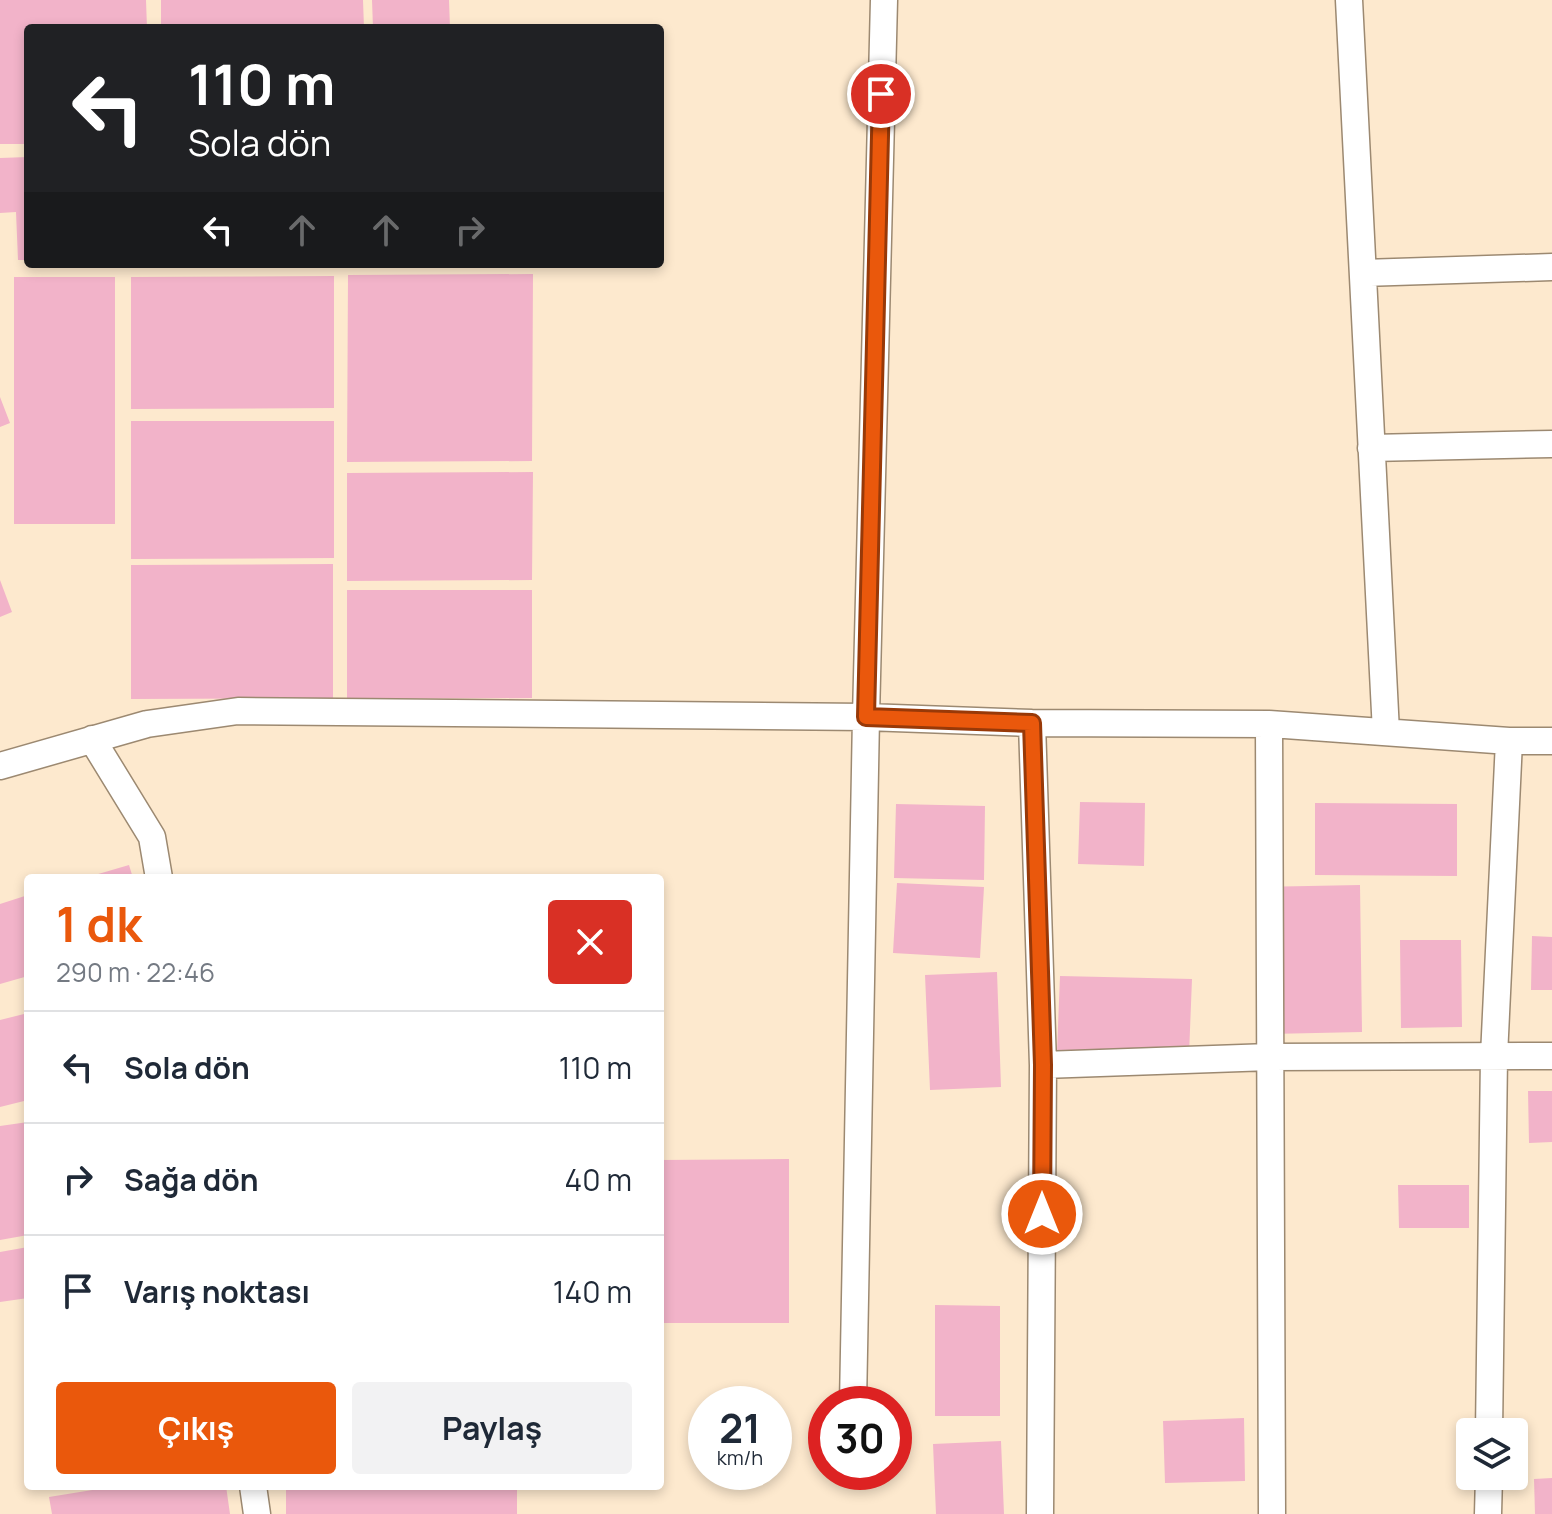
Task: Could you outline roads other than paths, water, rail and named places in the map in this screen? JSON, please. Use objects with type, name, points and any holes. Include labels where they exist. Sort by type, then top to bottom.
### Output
[{"type":"street","points":[[853,1386],[884,0]]},
{"type":"street","points":[[1349,0],[1386,732]]},
{"type":"street","points":[[1363,273],[1552,267]]},
{"type":"street","points":[[1371,448],[1552,444]]},
{"type":"street","points":[[0,766],[147,724],[238,711],[1269,724],[1509,741],[1552,741]]},
{"type":"street","points":[[1032,723],[1043,1065],[1040,1514]]},
{"type":"street","points":[[1269,724],[1272,1514]]},
{"type":"street","points":[[92,739],[152,837],[158,874]]},
{"type":"street","points":[[1489,1418],[1494,1056],[1509,741]]},
{"type":"street","points":[[1043,1065],[1270,1057],[1552,1056]]},
{"type":"street","points":[[254,1490],[257,1514]]},
{"type":"street","points":[[1488,1514],[1489,1490]]}]
